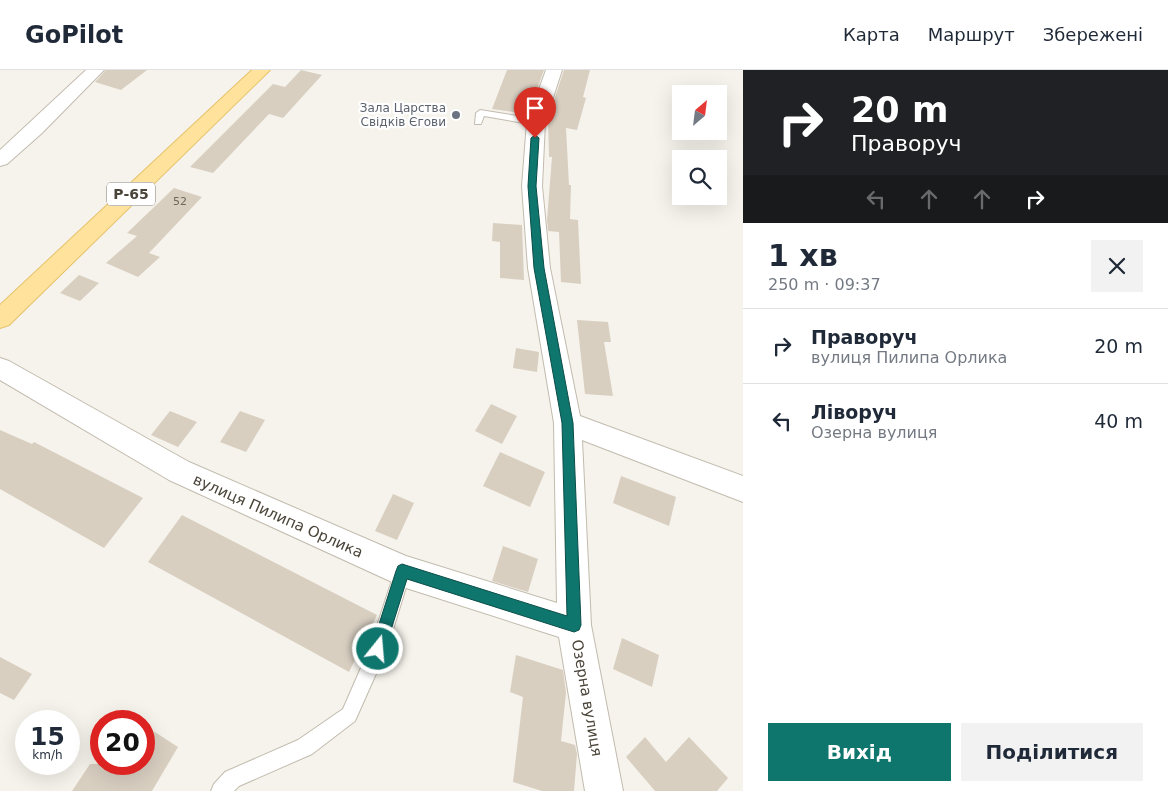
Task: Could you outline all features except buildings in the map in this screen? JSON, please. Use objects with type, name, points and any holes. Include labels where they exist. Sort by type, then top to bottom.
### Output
[{"type":"main road","name":"Р-65","points":[[0,319],[262,70]]},
{"type":"street","points":[[0,160],[35,130],[96,70]]},
{"type":"street","name":"Озерна вулиця","points":[[554,70],[536,122],[532,186],[539,268],[568,423],[574,625],[604,791]]},
{"type":"street","name":"вулиця Пилипа Орлика","points":[[0,368],[179,471],[402,571],[574,625]]},
{"type":"street","points":[[568,423],[743,489]]},
{"type":"lane","points":[[478,122],[480,113],[536,122]]},
{"type":"lane","points":[[220,791],[232,779],[305,747],[350,715],[378,649],[402,571]]},
{"type":"place","name":"Зала Царства Свідків Єгови","points":[[456,115]]},
{"type":"route","points":[[378,649],[402,571],[574,625],[568,423],[539,268],[532,186],[535,138]]}]
